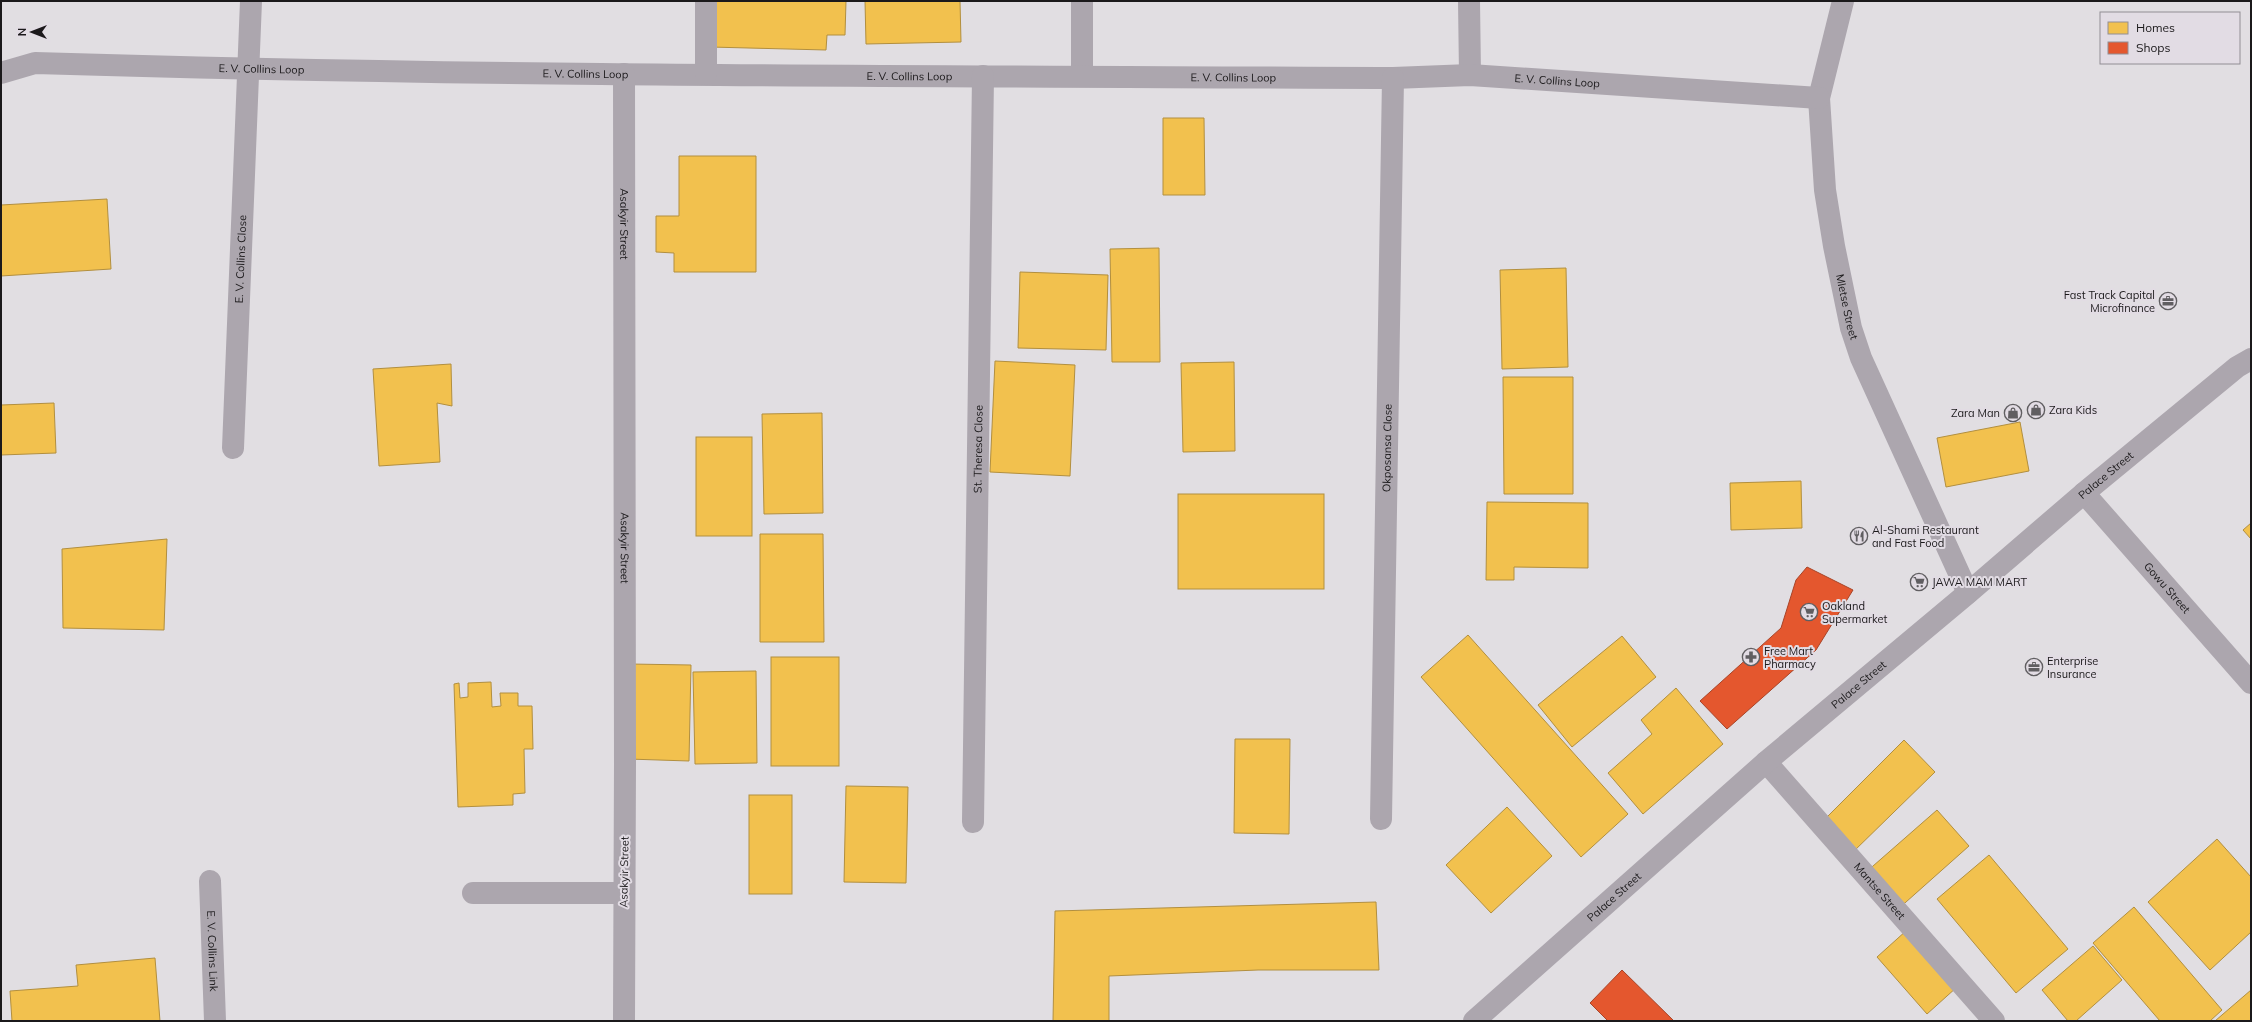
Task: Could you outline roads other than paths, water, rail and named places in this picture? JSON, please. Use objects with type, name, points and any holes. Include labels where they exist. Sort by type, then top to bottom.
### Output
[{"type":"street","name":"E. V. Collins Close","points":[[233,448],[247,69],[251,1]]},
{"type":"street","points":[[706,1],[706,74]]},
{"type":"street","points":[[1082,1],[1082,76]]},
{"type":"street","points":[[1469,1],[1470,75]]},
{"type":"street","name":"Mletse Street","points":[[1843,1],[1819,98],[1825,190],[1834,246],[1851,328],[1861,358],[1968,593]]},
{"type":"street","name":"E. V. Collins Loop","points":[[1,73],[35,63],[247,69],[624,74],[1393,78],[1470,75],[1819,98]]},
{"type":"street","name":"Asakyir Street","points":[[624,74],[624,1021]]},
{"type":"street","name":"St. Theresa Close","points":[[973,822],[983,76]]},
{"type":"street","name":"Okposansa Close","points":[[1381,819],[1393,78]]},
{"type":"street","name":"Palace Street","points":[[1474,1021],[1766,762],[1968,593],[2084,493],[2237,367],[2251,359]]},
{"type":"street","name":"Gowu Street","points":[[2084,493],[2251,683]]},
{"type":"street","name":"Mantse Street","points":[[1766,762],[1994,1021]]},
{"type":"street","name":"E. V. Collins Link","points":[[210,881],[215,1021]]},
{"type":"street","points":[[473,893],[624,893]]},
{"type":"place","name":"Fast Track Capital Microfinance","points":[[2168,301]]},
{"type":"place","name":"Zara Kids","points":[[2036,410]]},
{"type":"place","name":"Zara Man","points":[[2013,413]]},
{"type":"place","name":"Al-Shami Restaurant and Fast Food","points":[[1859,536]]},
{"type":"place","name":"JAWA MAM MART","points":[[1919,582]]},
{"type":"place","name":"Oakland Supermarket","points":[[1809,612]]},
{"type":"place","name":"Free Mart Pharmacy","points":[[1751,657]]},
{"type":"place","name":"Enterprise Insurance","points":[[2034,667]]}]
